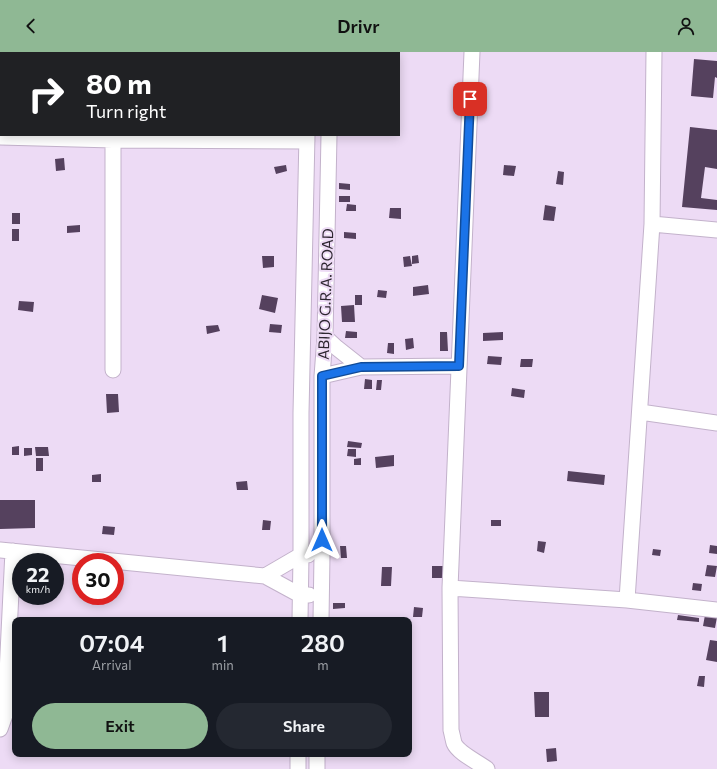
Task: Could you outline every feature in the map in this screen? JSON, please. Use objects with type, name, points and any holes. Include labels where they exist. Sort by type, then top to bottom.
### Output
[{"type":"street","points":[[472,52],[450,588],[451,730],[454,745],[467,757],[487,769]]},
{"type":"street","points":[[626,600],[652,224],[654,52]]},
{"type":"street","name":"ABIJO G.R.A. ROAD","points":[[321,617],[322,376],[326,337],[329,136]]},
{"type":"street","points":[[0,137],[113,140],[307,138]]},
{"type":"street","name":"ABIJO G.R.A. ROAD","points":[[300,617],[301,405],[307,138]]},
{"type":"street","points":[[113,140],[113,370]]},
{"type":"street","points":[[652,224],[717,230]]},
{"type":"street","points":[[326,337],[336,348],[361,367]]},
{"type":"street","points":[[322,376],[361,367],[459,366]]},
{"type":"street","points":[[640,412],[717,423]]},
{"type":"street","points":[[0,729],[5,715],[7,550],[265,576],[300,595],[321,596]]},
{"type":"street","points":[[265,576],[301,555],[322,555]]},
{"type":"street","points":[[450,588],[626,600],[717,610]]},
{"type":"street","points":[[298,757],[298,769]]},
{"type":"street","points":[[317,757],[317,769]]},
{"type":"building","points":[[694,59],[717,61],[717,78],[715,77],[713,98],[691,96]]},
{"type":"building","points":[[690,127],[717,130],[717,169],[705,167],[701,198],[717,200],[717,210],[682,207]]},
{"type":"building","points":[[64,158],[65,170],[56,171],[55,159]]},
{"type":"building","points":[[286,165],[287,171],[276,174],[274,167]]},
{"type":"building","points":[[504,165],[516,166],[514,176],[503,175]]},
{"type":"building","points":[[558,171],[564,172],[563,185],[556,184]]},
{"type":"building","points":[[339,183],[350,184],[350,190],[339,189]]},
{"type":"building","points":[[339,196],[350,196],[350,202],[339,202]]},
{"type":"building","points":[[347,204],[356,205],[356,211],[346,211]]},
{"type":"building","points":[[545,205],[556,207],[554,221],[543,220]]},
{"type":"building","points":[[390,208],[401,208],[401,219],[389,218]]},
{"type":"building","points":[[12,213],[20,213],[20,224],[12,224]]},
{"type":"building","points":[[80,225],[80,232],[67,233],[67,226]]},
{"type":"building","points":[[12,229],[19,229],[19,241],[12,241]]},
{"type":"building","points":[[344,232],[356,233],[356,239],[344,238]]},
{"type":"building","points":[[418,255],[419,263],[412,264],[412,256]]},
{"type":"building","points":[[262,256],[274,256],[274,267],[263,268]]},
{"type":"building","points":[[410,256],[412,266],[404,267],[403,257]]},
{"type":"building","points":[[428,285],[429,294],[413,296],[413,287]]},
{"type":"building","points":[[378,290],[387,291],[386,298],[377,297]]},
{"type":"building","points":[[262,295],[278,298],[275,313],[259,309]]},
{"type":"building","points":[[355,295],[362,295],[362,305],[355,305]]},
{"type":"building","points":[[19,301],[34,302],[33,312],[18,310]]},
{"type":"building","points":[[354,305],[355,322],[342,322],[341,306]]},
{"type":"building","points":[[270,324],[282,325],[281,333],[269,332]]},
{"type":"building","points":[[218,325],[220,331],[207,334],[206,326]]},
{"type":"building","points":[[346,331],[357,332],[357,338],[345,338]]},
{"type":"building","points":[[440,332],[447,332],[448,351],[440,351]]},
{"type":"building","points":[[503,332],[503,340],[483,341],[483,333]]},
{"type":"building","points":[[413,338],[414,348],[406,350],[405,339]]},
{"type":"building","points":[[388,343],[394,343],[394,354],[387,353]]},
{"type":"building","points":[[488,356],[502,357],[501,365],[487,364]]},
{"type":"building","points":[[521,359],[533,359],[532,367],[520,367]]},
{"type":"building","points":[[365,379],[372,380],[372,389],[364,389]]},
{"type":"building","points":[[377,380],[382,380],[381,390],[376,390]]},
{"type":"building","points":[[512,388],[525,390],[524,398],[511,396]]},
{"type":"building","points":[[106,394],[118,394],[119,412],[107,413]]},
{"type":"building","points":[[348,441],[362,443],[361,448],[347,447]]},
{"type":"building","points":[[19,446],[19,455],[12,455],[12,447]]},
{"type":"building","points":[[35,447],[48,447],[49,456],[36,456]]},
{"type":"building","points":[[24,448],[32,448],[32,455],[24,456]]},
{"type":"building","points":[[348,449],[356,449],[356,457],[347,456]]},
{"type":"building","points":[[394,455],[394,466],[376,468],[375,457]]},
{"type":"building","points":[[36,458],[43,458],[43,471],[36,471]]},
{"type":"building","points":[[361,458],[361,465],[354,465],[354,459]]},
{"type":"building","points":[[568,471],[605,475],[604,485],[567,481]]},
{"type":"building","points":[[101,474],[101,482],[92,482],[92,475]]},
{"type":"building","points":[[247,481],[248,490],[237,490],[236,482]]},
{"type":"building","points":[[0,500],[35,500],[35,528],[0,529]]},
{"type":"building","points":[[263,520],[271,521],[270,530],[262,530]]},
{"type":"building","points":[[491,520],[501,520],[501,526],[491,526]]},
{"type":"building","points":[[103,526],[115,527],[114,535],[102,534]]},
{"type":"building","points":[[538,541],[546,542],[544,553],[537,551]]},
{"type":"building","points":[[710,545],[717,546],[717,554],[709,553]]},
{"type":"building","points":[[340,546],[346,546],[347,558],[341,558]]},
{"type":"building","points":[[653,549],[661,550],[660,556],[652,555]]},
{"type":"building","points":[[707,565],[717,566],[715,577],[705,576]]},
{"type":"building","points":[[432,566],[446,566],[446,578],[432,578]]},
{"type":"building","points":[[382,567],[392,567],[391,586],[381,586]]},
{"type":"building","points":[[693,583],[702,584],[701,591],[692,590]]},
{"type":"building","points":[[333,603],[345,603],[345,608],[333,609]]},
{"type":"building","points":[[414,607],[423,608],[422,617],[413,617]]},
{"type":"building","points":[[678,615],[699,618],[699,622],[677,620]]},
{"type":"building","points":[[705,615],[717,617],[715,628],[703,626]]},
{"type":"building","points":[[710,640],[717,641],[717,662],[706,660]]},
{"type":"building","points":[[699,676],[705,676],[704,687],[697,686]]},
{"type":"building","points":[[534,692],[549,692],[549,717],[535,717]]},
{"type":"building","points":[[556,748],[557,761],[547,762],[546,749]]},
{"type":"route","points":[[322,540],[322,376],[361,367],[459,366],[470,99]]}]
